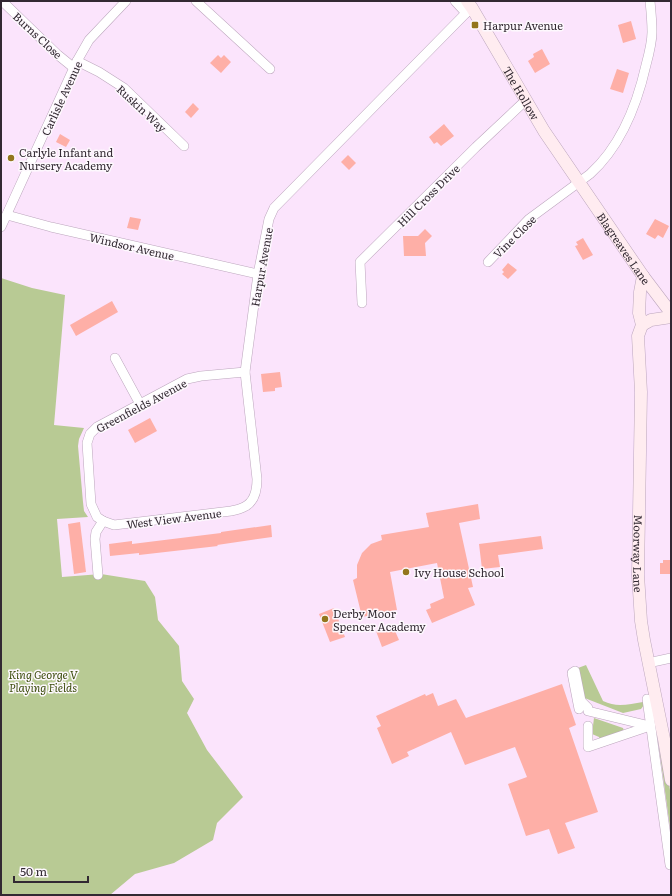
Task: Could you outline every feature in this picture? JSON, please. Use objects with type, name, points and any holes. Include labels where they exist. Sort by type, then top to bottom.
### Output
[{"type":"street","name":"Burns Close","points":[[2,1],[58,55],[76,64]]},
{"type":"street","name":"Carlisle Avenue","points":[[1,227],[76,64],[89,40],[126,1]]},
{"type":"street","points":[[196,1],[270,69]]},
{"type":"street","points":[[454,1],[468,7]]},
{"type":"street","name":"Vine Close","points":[[488,262],[529,218],[599,166],[617,141],[629,118],[644,75],[650,51],[652,33],[650,1]]},
{"type":"street","name":"The Hollow","points":[[468,7],[544,131],[579,182]]},
{"type":"street","name":"Harpur Avenue","points":[[246,507],[253,499],[257,479],[245,372],[258,274],[269,219],[274,208],[468,7]]},
{"type":"street","name":"Ruskin Way","points":[[76,64],[99,72],[124,88],[184,146]]},
{"type":"street","name":"Hill Cross Drive","points":[[362,303],[360,262],[525,100]]},
{"type":"street","name":"Blagreaves Lane","points":[[579,182],[643,276],[671,313]]},
{"type":"street","name":"Windsor Avenue","points":[[7,215],[51,227],[258,274]]},
{"type":"street","name":"Moorway Lane","points":[[643,276],[640,292],[639,313],[642,325],[638,336],[641,392],[638,575],[641,621],[648,663],[667,738],[671,780]]},
{"type":"street","points":[[642,325],[651,320],[671,317]]},
{"type":"street","points":[[115,358],[140,404]]},
{"type":"street","name":"Greenfields Avenue","points":[[103,521],[97,517],[91,504],[87,443],[90,434],[97,427],[187,379],[201,376],[245,372]]},
{"type":"street","name":"West View Avenue","points":[[103,521],[114,525],[231,511],[246,507]]},
{"type":"street","points":[[98,575],[95,539],[96,532],[103,521]]},
{"type":"street","points":[[648,663],[671,658]]},
{"type":"street","points":[[579,709],[572,673],[575,672],[581,701],[588,708],[588,711],[650,726]]},
{"type":"street","points":[[647,699],[670,865]]},
{"type":"street","points":[[588,726],[588,747],[650,726]]},
{"type":"green space","name":"King George V Playing Fields","points":[[1,278],[32,288],[65,295],[54,425],[84,428],[79,439],[78,446],[84,511],[88,517],[57,519],[62,577],[101,574],[145,581],[155,597],[158,620],[179,646],[182,681],[194,699],[187,713],[207,750],[243,797],[217,823],[213,840],[174,863],[135,874],[110,895],[1,895]]},
{"type":"green space","points":[[586,665],[603,701],[618,705],[643,702],[644,705],[641,709],[623,713],[582,697],[578,668]]},
{"type":"green space","points":[[653,703],[656,706],[671,796],[671,835]]},
{"type":"green space","points":[[594,718],[623,728],[624,731],[600,740],[599,737],[592,734]]},
{"type":"building","points":[[631,21],[636,39],[623,43],[618,25]]},
{"type":"building","points":[[542,49],[550,64],[535,73],[528,61],[534,57],[533,54]]},
{"type":"building","points":[[218,55],[221,58],[224,55],[231,62],[221,73],[210,63]]},
{"type":"building","points":[[617,69],[629,73],[623,93],[610,89]]},
{"type":"building","points":[[193,103],[199,109],[191,118],[185,112]]},
{"type":"building","points":[[444,124],[454,136],[441,146],[437,142],[434,144],[429,137]]},
{"type":"building","points":[[60,134],[70,140],[66,147],[56,142]]},
{"type":"building","points":[[348,155],[356,163],[349,170],[341,162]]},
{"type":"building","points":[[130,217],[141,219],[138,230],[127,228]]},
{"type":"building","points":[[655,219],[669,226],[663,238],[658,235],[655,239],[646,234]]},
{"type":"building","points":[[425,229],[432,236],[425,243],[426,256],[404,256],[403,236],[418,236]]},
{"type":"building","points":[[583,238],[593,255],[583,260],[575,246],[578,245],[576,242]]},
{"type":"building","points":[[508,263],[517,270],[508,279],[502,274],[504,272],[502,270]]},
{"type":"building","points":[[112,301],[118,312],[76,336],[70,325]]},
{"type":"building","points":[[280,372],[282,387],[275,388],[275,391],[263,392],[261,374]]},
{"type":"building","points":[[150,418],[157,431],[135,443],[128,430]]},
{"type":"building","points":[[478,504],[480,519],[459,523],[473,587],[468,588],[475,605],[432,623],[426,610],[431,608],[430,604],[444,598],[437,563],[390,572],[397,610],[362,617],[353,580],[357,578],[357,565],[362,553],[371,544],[382,540],[381,535],[429,527],[426,513]]},
{"type":"building","points":[[80,522],[86,572],[74,574],[68,524]]},
{"type":"building","points":[[271,525],[272,537],[217,545],[218,546],[139,555],[139,553],[110,556],[109,544],[132,541],[132,544]]},
{"type":"building","points":[[541,536],[543,549],[498,555],[500,567],[482,569],[479,544]]},
{"type":"building","points":[[663,560],[671,560],[671,574],[660,574],[660,563],[663,563]]},
{"type":"building","points":[[334,608],[345,637],[330,642],[319,614]]},
{"type":"building","points":[[392,624],[399,640],[382,647],[376,631]]},
{"type":"building","points":[[562,684],[576,725],[569,728],[598,812],[565,823],[575,848],[558,854],[549,829],[526,836],[508,784],[527,777],[515,747],[465,765],[451,732],[407,752],[409,756],[392,764],[377,728],[381,726],[376,716],[425,694],[426,696],[433,693],[438,706],[456,699],[466,718]]},
{"type":"place","name":"Harpur Avenue","points":[[475,25]]},
{"type":"place","name":"Carlyle Infant and Nursery Academy","points":[[11,158]]},
{"type":"place","name":"Ivy House School","points":[[406,572]]},
{"type":"place","name":"Derby Moor Spencer Academy","points":[[325,619]]}]
